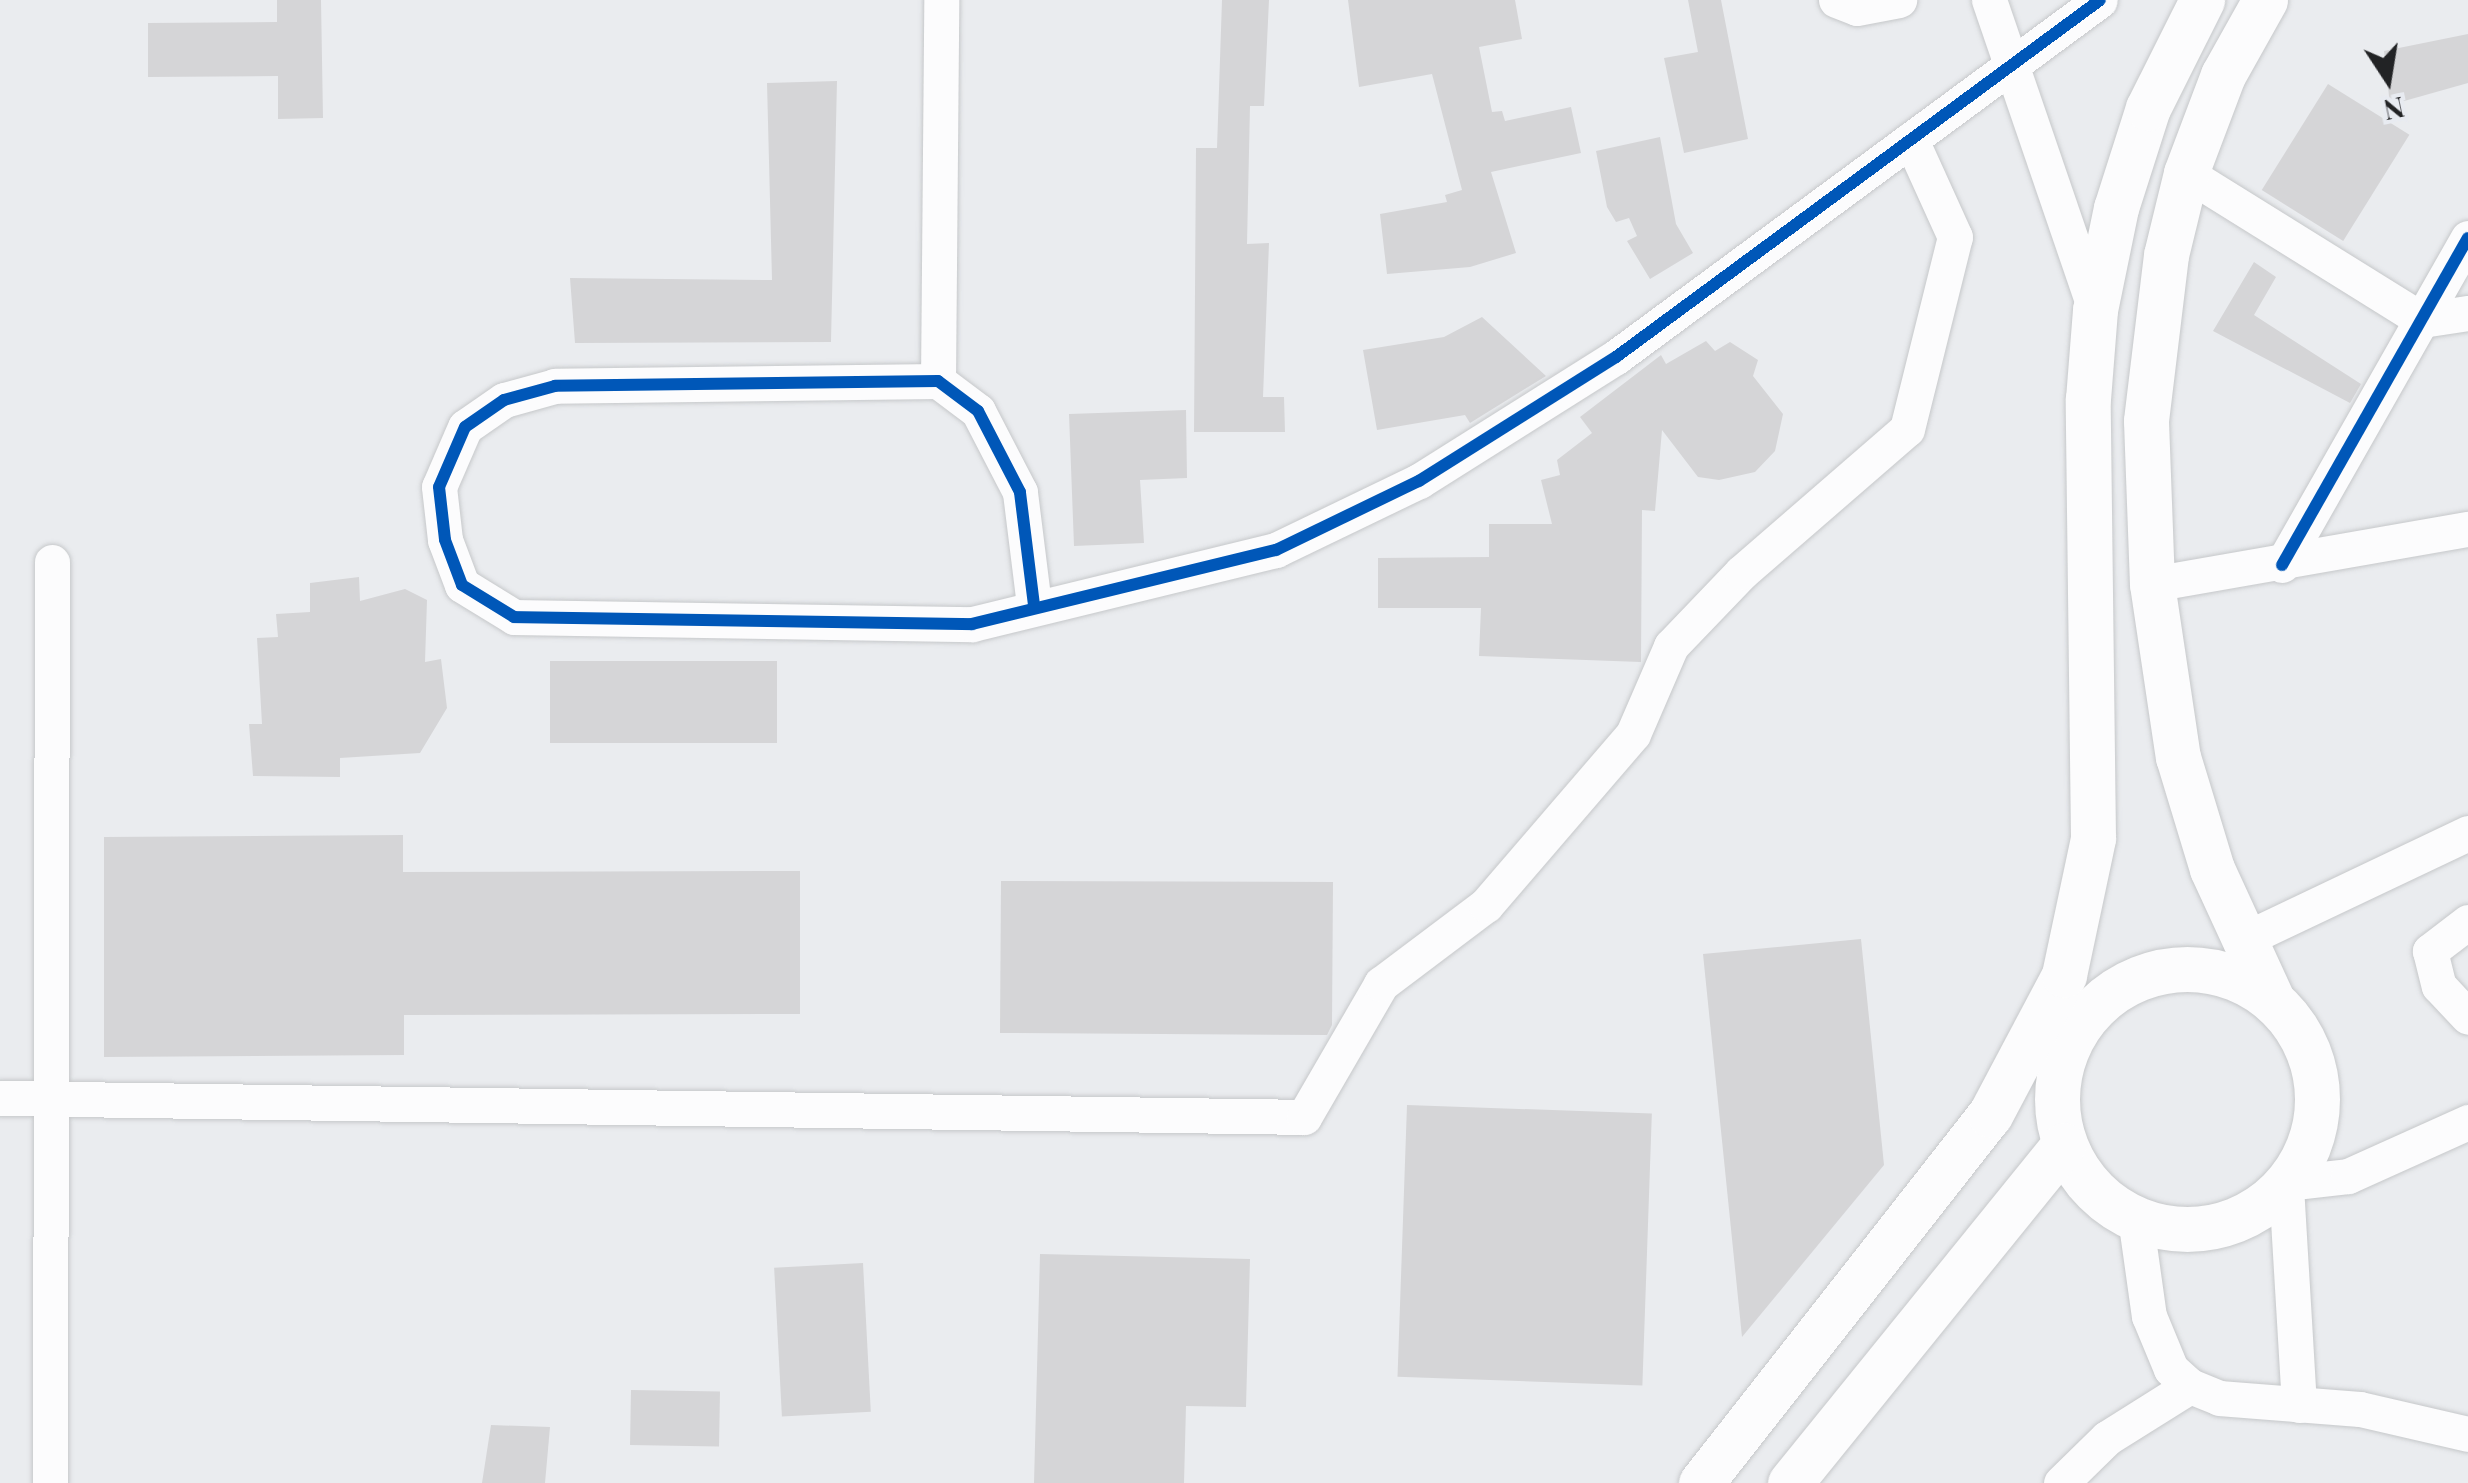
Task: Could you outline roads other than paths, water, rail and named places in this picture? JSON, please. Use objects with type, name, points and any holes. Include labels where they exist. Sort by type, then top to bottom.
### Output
[{"type":"main road","points":[[1701,1483],[1990,1115],[2064,975],[2093,838],[2088,399],[2095,310],[2148,108],[2202,0]]},
{"type":"main road","points":[[2265,0],[2224,76],[2186,173],[2152,338],[2152,584],[2178,758],[2212,869],[2247,938],[2270,998],[2303,1038],[2318,1087],[2312,1138],[2286,1183],[2227,1222],[2180,1228],[2134,1218],[2093,1189],[2064,1145],[2060,1068],[2100,1001],[2146,975],[2185,969],[2224,974],[2270,998]]},
{"type":"main road","points":[[1790,1483],[2064,1145]]},
{"type":"street","points":[[938,381],[941,0]]},
{"type":"street","points":[[1836,0],[1857,8],[1899,0]]},
{"type":"street","points":[[1989,0],[2095,310]]},
{"type":"street","points":[[1034,605],[1020,492],[978,410],[938,381],[556,386],[504,400],[466,427],[440,487],[445,540],[462,585],[514,617],[972,624],[1034,605],[1276,550],[1420,480],[1616,357],[2100,0]]},
{"type":"street","points":[[0,1098],[1304,1117],[1381,984],[1486,905],[1633,734],[1671,646],[1742,572],[1908,429],[1955,238],[1912,140]]},
{"type":"street","points":[[2186,173],[2422,320],[2468,314]]},
{"type":"street","points":[[2282,565],[2468,238]]},
{"type":"street","points":[[2152,584],[2282,565],[2468,529]]},
{"type":"street","points":[[50,1483],[52,562]]},
{"type":"street","points":[[2247,938],[2468,833]]},
{"type":"street","points":[[2468,922],[2430,951],[2439,986],[2468,1017]]},
{"type":"street","points":[[2300,1405],[2286,1183],[2348,1176],[2468,1122]]},
{"type":"street","points":[[2134,1218],[2150,1316],[2171,1369],[2190,1386],[2220,1398],[2420,1419],[2468,1434]]},
{"type":"street","points":[[2061,1483],[2107,1438],[2190,1386]]}]
